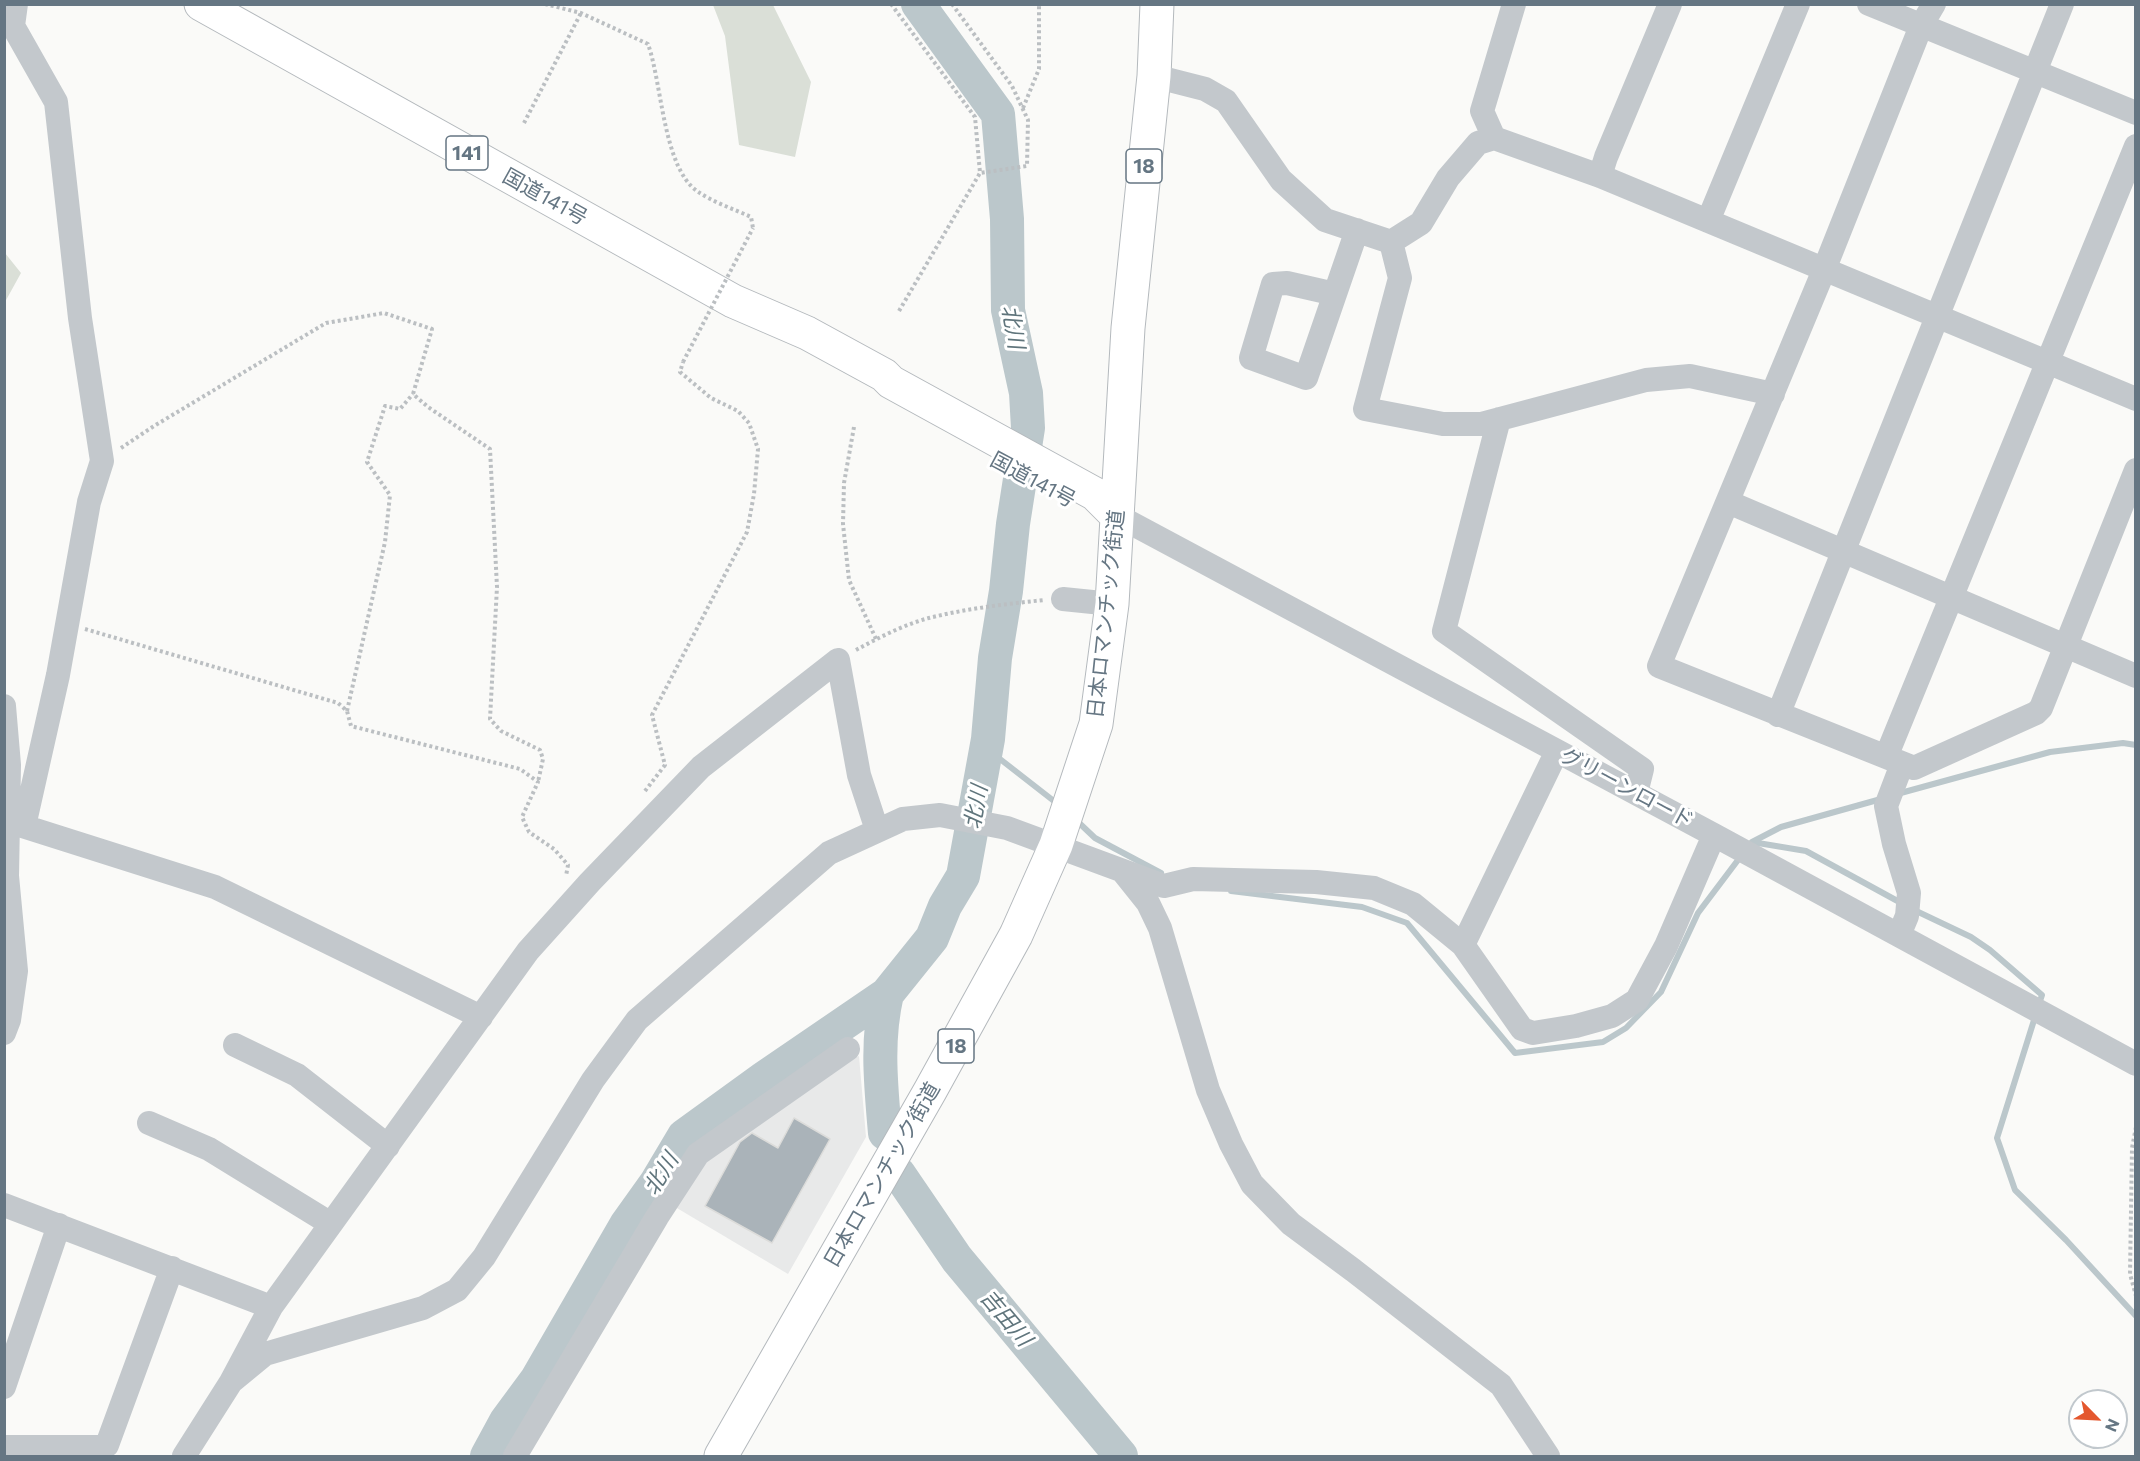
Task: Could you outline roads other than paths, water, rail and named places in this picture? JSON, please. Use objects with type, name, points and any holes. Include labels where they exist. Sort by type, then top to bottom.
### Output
[{"type":"highway","name":"国道141号","points":[[201,4],[733,301],[807,333],[884,375],[891,382],[1007,457],[1058,484],[1095,494],[1116,515]]},
{"type":"highway","name":"日本ロマンチック街道","points":[[722,1456],[982,999],[1016,935],[1056,845],[1096,724],[1112,604],[1128,328],[1154,76],[1157,4]]},
{"type":"street","points":[[4,1034],[9,1020],[16,971],[7,876],[16,823],[58,675],[89,502],[102,461],[80,318],[57,102],[13,26],[16,4]]},
{"type":"street","points":[[1494,138],[1482,111],[1514,4]]},
{"type":"street","points":[[1600,176],[1606,156],[1670,4]]},
{"type":"street","points":[[1708,221],[1798,4]]},
{"type":"street","points":[[1869,4],[2136,113]]},
{"type":"street","points":[[1935,4],[1922,26],[1824,270],[1659,666],[1914,768],[2036,714],[2041,708],[2136,470]]},
{"type":"street","points":[[1778,715],[2062,4]]},
{"type":"street","points":[[1154,76],[1205,89],[1226,101],[1281,180],[1325,220],[1391,242]]},
{"type":"street","points":[[1391,242],[1420,223],[1448,178],[1478,143],[1494,138],[1600,176],[2136,399]]},
{"type":"street","points":[[1899,935],[1907,916],[1909,893],[1894,844],[1886,806],[1894,760],[1951,597],[2136,146]]},
{"type":"street","points":[[1335,294],[1357,231]]},
{"type":"street","points":[[1391,242],[1401,278],[1365,409],[1443,424],[1482,424],[1646,380],[1690,376],[1773,394]]},
{"type":"street","points":[[1499,419],[1444,631],[1642,769],[1636,793]]},
{"type":"street","points":[[1728,502],[2136,676]]},
{"type":"street","name":"グリーンロード","points":[[1116,515],[2136,1064]]},
{"type":"street","points":[[1063,599],[1112,604]]},
{"type":"street","points":[[184,1456],[231,1382],[271,1307],[528,951],[590,882],[701,767],[838,660],[859,775],[877,830]]},
{"type":"street","points":[[4,706],[16,823]]},
{"type":"street","points":[[1463,945],[1557,751]]},
{"type":"street","points":[[231,1382],[265,1354],[423,1308],[457,1290],[484,1257],[593,1080],[637,1020],[829,853],[903,819],[940,814],[1007,828],[1164,886],[1193,879],[1316,882],[1374,888],[1413,904],[1463,945],[1522,1029],[1533,1033],[1576,1026],[1612,1016],[1637,1000],[1666,946],[1714,835]]},
{"type":"street","points":[[16,823],[215,888],[481,1017]]},
{"type":"street","points":[[1124,873],[1149,903],[1160,928],[1208,1090],[1231,1144],[1252,1184],[1291,1224],[1501,1385],[1548,1456]]},
{"type":"street","points":[[235,1045],[297,1075],[388,1146]]},
{"type":"street","points":[[515,1456],[651,1227],[698,1154],[848,1049]]},
{"type":"street","points":[[148,1123],[209,1149],[331,1224]]},
{"type":"street","points":[[5,1206],[271,1307]]},
{"type":"street","points":[[4,1387],[59,1225]]},
{"type":"street","points":[[4,1447],[101,1447],[107,1445],[172,1268]]},
{"type":"waterway","name":"北川","points":[[487,1456],[506,1421],[537,1379],[626,1225],[656,1183],[684,1136],[887,994],[932,938],[945,906],[963,876],[988,739],[995,658],[1028,428],[1026,393],[1008,310],[1007,219],[998,114],[918,4]]},
{"type":"waterway","points":[[988,739],[991,752],[1059,805]]},
{"type":"waterway","points":[[1897,794],[2050,752],[2123,743],[2136,745]]},
{"type":"waterway","points":[[1752,842],[1781,827],[1881,799]]},
{"type":"waterway","points":[[1076,820],[1095,838],[1161,873]]},
{"type":"waterway","points":[[1747,848],[1752,842],[1806,851],[1903,904]]},
{"type":"waterway","points":[[1231,891],[1362,907],[1407,923],[1515,1053],[1603,1042],[1626,1028],[1661,992],[1698,913],[1741,856]]},
{"type":"waterway","points":[[1912,909],[1971,937],[1990,950],[2042,995],[2039,1004]]},
{"type":"waterway","name":"吉田川","points":[[885,1133],[880,1046],[887,994]]},
{"type":"waterway","points":[[2035,1017],[1997,1138],[2015,1190],[2066,1240],[2136,1316]]},
{"type":"waterway","name":"吉田川","points":[[899,1174],[957,1259],[1121,1456]]}]
